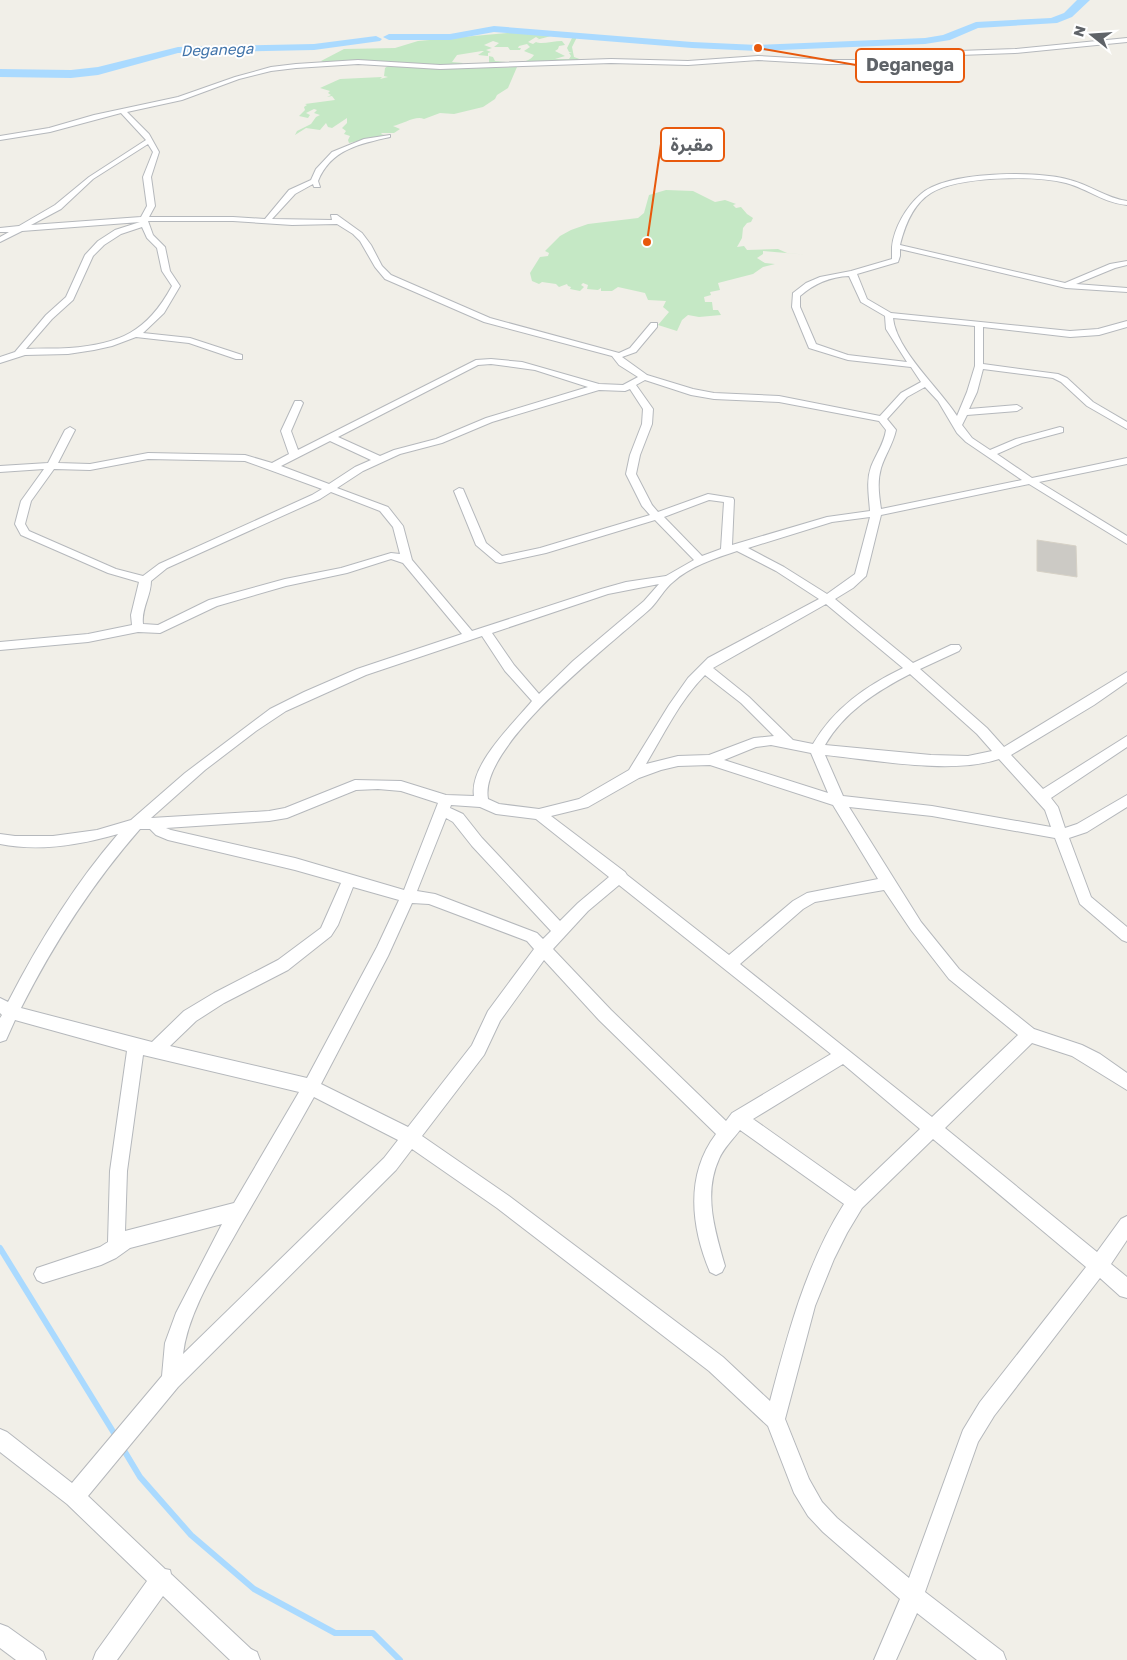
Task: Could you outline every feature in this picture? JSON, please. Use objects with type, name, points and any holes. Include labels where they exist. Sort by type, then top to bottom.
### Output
[{"type":"street","points":[[0,138],[50,130],[122,111],[180,100],[259,72],[314,65],[358,62],[440,67],[611,61],[688,63],[758,58],[828,62],[904,62],[959,53],[1015,51],[1127,40]]},
{"type":"street","points":[[19,352],[49,317],[70,298],[87,260],[101,243],[118,232],[144,221],[151,206],[147,177],[156,152],[150,140],[122,111]]},
{"type":"street","points":[[267,221],[292,192],[316,183],[317,172],[341,150],[360,142],[388,136]]},
{"type":"street","points":[[0,240],[58,207],[91,178],[150,140]]},
{"type":"street","points":[[913,365],[849,357],[829,353],[812,346],[796,307],[796,295],[805,286],[830,275],[853,274],[863,267],[892,263],[897,257],[896,246],[905,218],[930,190],[946,184],[971,180],[1043,177],[1069,182],[1103,199],[1127,203]]},
{"type":"street","points":[[0,230],[215,218],[292,223],[336,219],[358,234],[381,272],[388,277],[487,320],[609,352],[618,356],[622,363],[644,377],[691,392],[714,396],[779,399],[882,419],[888,424],[891,430],[876,468],[873,488],[876,513],[860,576],[827,599],[712,661],[692,681],[673,708],[634,774]]},
{"type":"street","points":[[0,360],[19,352],[67,351],[127,340],[149,326],[166,306],[176,286],[166,271],[161,247],[150,236],[144,221]]},
{"type":"street","points":[[896,246],[1066,286],[1127,290]]},
{"type":"street","points":[[1066,286],[1113,266],[1127,263]]},
{"type":"street","points":[[853,274],[864,300],[889,315],[1070,334],[1099,332],[1127,324]]},
{"type":"street","points":[[889,315],[890,329],[913,365],[942,400],[969,440],[1032,482],[1125,537]]},
{"type":"street","points":[[958,424],[972,392],[979,366],[979,323]]},
{"type":"street","points":[[618,356],[633,350],[654,325]]},
{"type":"street","points":[[138,334],[190,341],[216,348],[238,357]]},
{"type":"street","points":[[274,466],[294,454],[476,363],[498,361],[532,368],[598,387],[626,388],[644,377]]},
{"type":"street","points":[[979,366],[1054,376],[1064,380],[1090,404],[1127,426]]},
{"type":"street","points":[[882,419],[904,395],[926,383]]},
{"type":"street","points":[[631,384],[648,409],[647,424],[633,462],[631,474],[638,484],[642,498],[656,516],[701,561]]},
{"type":"street","points":[[145,580],[163,566],[316,497],[360,469],[397,452],[439,441],[489,420],[598,387]]},
{"type":"street","points":[[294,454],[286,431],[298,403]]},
{"type":"street","points":[[964,412],[1017,408]]},
{"type":"street","points":[[70,430],[51,467],[26,501],[20,524],[25,533],[112,571],[145,580]]},
{"type":"street","points":[[988,454],[1019,441],[1060,430]]},
{"type":"street","points":[[329,437],[380,460]]},
{"type":"street","points":[[0,469],[90,468],[148,456],[168,455],[245,458],[274,466],[384,509],[398,526],[407,561]]},
{"type":"street","points":[[482,802],[480,790],[483,775],[497,751],[539,701],[577,664],[648,604],[669,579],[701,561],[831,519],[876,513],[1127,461]]},
{"type":"street","points":[[459,491],[481,545],[500,560],[542,551],[708,498],[729,500],[726,552]]},
{"type":"street","points":[[740,548],[780,569],[827,599],[912,669],[982,731],[1051,807],[1063,834],[1086,900],[1098,913],[1127,936]]},
{"type":"street","points":[[0,646],[88,638],[138,628],[160,629],[213,603],[285,583],[343,571],[391,556],[400,557],[407,561],[470,636]]},
{"type":"street","points":[[0,1036],[5,1008],[97,870],[136,824],[204,764],[281,708],[375,668],[606,590],[647,580],[669,579]]},
{"type":"street","points":[[138,628],[136,610],[146,587],[145,580]]},
{"type":"street","points":[[485,631],[502,661],[519,682],[539,701]]},
{"type":"street","points":[[955,648],[889,680],[848,708],[822,736],[816,749],[838,801],[888,883],[916,926],[954,974],[1029,1035],[1076,1050],[1127,1082]]},
{"type":"street","points":[[705,668],[745,700],[788,742]]},
{"type":"street","points":[[444,805],[482,802],[496,809],[517,813],[539,814],[583,802],[634,774],[659,765],[678,761],[710,760],[754,743],[771,740],[816,749],[930,760],[968,761],[983,759],[1013,749],[1090,702],[1127,676]]},
{"type":"street","points":[[1043,796],[1127,741]]},
{"type":"street","points":[[710,760],[838,801],[932,811],[1063,834],[1082,828],[1127,800]]},
{"type":"street","points":[[0,839],[15,842],[53,842],[97,835],[136,824],[269,816],[287,813],[355,786],[378,784],[411,788],[444,805],[458,818],[495,862],[560,931]]},
{"type":"street","points":[[171,1380],[175,1343],[185,1313],[214,1255],[311,1086],[383,952],[408,897],[444,805]]},
{"type":"street","points":[[539,814],[620,876],[844,1055],[1127,1289]]},
{"type":"street","points":[[153,823],[168,834],[296,864],[408,897],[430,898],[532,937],[578,984],[604,1015],[727,1133]]},
{"type":"street","points":[[74,1498],[171,1380],[390,1164],[478,1050],[494,1016],[544,948],[583,907],[620,876]]},
{"type":"street","points":[[154,1051],[190,1016],[219,998],[282,966],[326,932],[331,925],[349,880]]},
{"type":"street","points":[[730,964],[798,905],[812,897],[888,883]]},
{"type":"street","points":[[5,1008],[154,1051],[311,1086],[410,1136],[502,1202],[716,1364],[775,1419],[801,1486],[815,1509],[830,1525],[913,1596],[995,1660]]},
{"type":"street","points":[[775,1419],[803,1314],[839,1226],[856,1202],[1029,1035]]},
{"type":"street","points":[[117,1246],[115,1210],[118,1170],[136,1046]]},
{"type":"street","points":[[716,1266],[704,1221],[704,1178],[712,1153],[738,1119],[844,1055]]},
{"type":"street","points":[[738,1119],[856,1202]]},
{"type":"street","points":[[44,1274],[101,1256],[125,1240],[239,1211]]},
{"type":"street","points":[[885,1660],[913,1596],[970,1437],[986,1409],[1098,1266],[1127,1225]]},
{"type":"street","points":[[0,1439],[74,1498],[248,1660]]},
{"type":"street","points":[[104,1660],[162,1578]]},
{"type":"street","points":[[0,1635],[35,1660]]},
{"type":"green space","points":[[518,32],[563,34],[577,37],[572,47],[574,57],[585,61],[596,61],[491,65],[489,56],[493,57],[495,61],[522,62],[527,61],[534,55],[524,51],[530,47],[527,44],[519,46],[520,50],[510,50],[508,47],[494,47],[499,43],[493,41],[484,45],[492,48],[486,50],[491,52],[488,53],[488,56],[478,55],[484,51],[457,55],[452,62],[463,63],[461,65],[426,65],[376,61],[325,63],[321,61],[344,49],[395,48],[418,41]],"holes":[[[551,36],[572,38],[567,48],[569,52],[572,52],[569,53],[571,56],[569,59],[555,59],[565,56],[555,51],[559,46],[565,45],[562,41],[536,42],[533,44],[528,42],[536,37],[539,39],[536,40]]]},
{"type":"green space","points":[[389,65],[455,69],[517,67],[508,88],[483,107],[454,114],[440,113],[424,119],[413,119],[393,126],[400,129],[394,133],[382,133],[385,135],[349,143],[350,136],[344,134],[346,131],[342,128],[347,123],[347,118],[332,128],[328,127],[326,123],[320,130],[306,128],[295,135],[297,131],[311,124],[320,115],[314,113],[317,110],[314,109],[306,113],[310,115],[308,118],[299,116],[305,110],[304,107],[307,105],[305,104],[335,100],[332,96],[327,97],[331,95],[328,93],[330,91],[320,88],[340,79],[382,77],[380,79],[388,77],[384,76],[385,68]]},
{"type":"green space","points":[[666,190],[693,191],[715,202],[725,200],[736,204],[733,205],[736,208],[741,207],[753,218],[743,228],[742,238],[737,247],[744,246],[747,250],[778,249],[787,253],[809,255],[763,251],[763,254],[757,258],[765,263],[775,264],[763,267],[753,274],[718,283],[720,290],[710,292],[711,295],[704,297],[705,302],[712,302],[713,310],[718,310],[721,315],[699,317],[688,315],[682,320],[677,331],[658,325],[669,312],[663,307],[666,301],[648,300],[645,293],[618,287],[612,291],[601,291],[601,288],[598,290],[587,289],[588,285],[583,283],[581,285],[584,287],[580,291],[570,289],[571,287],[567,284],[559,287],[556,284],[542,282],[539,284],[532,281],[530,273],[540,257],[548,256],[549,253],[545,251],[560,236],[588,224],[638,218],[644,213],[649,195]]},
{"type":"building","points":[[1037,540],[1076,546],[1077,577],[1037,571]]},
{"type":"waterway","name":"Deganega","points":[[389,37],[450,37],[494,29],[692,45],[758,48],[925,41],[946,38],[976,25],[1053,21],[1068,15],[1078,4],[1085,0]]},
{"type":"waterway","name":"Deganega","points":[[0,73],[71,74],[98,71],[178,50],[314,47],[376,39]]},
{"type":"waterway","points":[[0,1248],[117,1438]]},
{"type":"waterway","points":[[122,1447],[140,1477],[191,1535],[254,1589],[335,1633],[373,1633],[400,1660]]},
{"type":"place","name":"Deganega","points":[[758,48]]},
{"type":"place","name":"مقبرة","points":[[647,242]]}]
